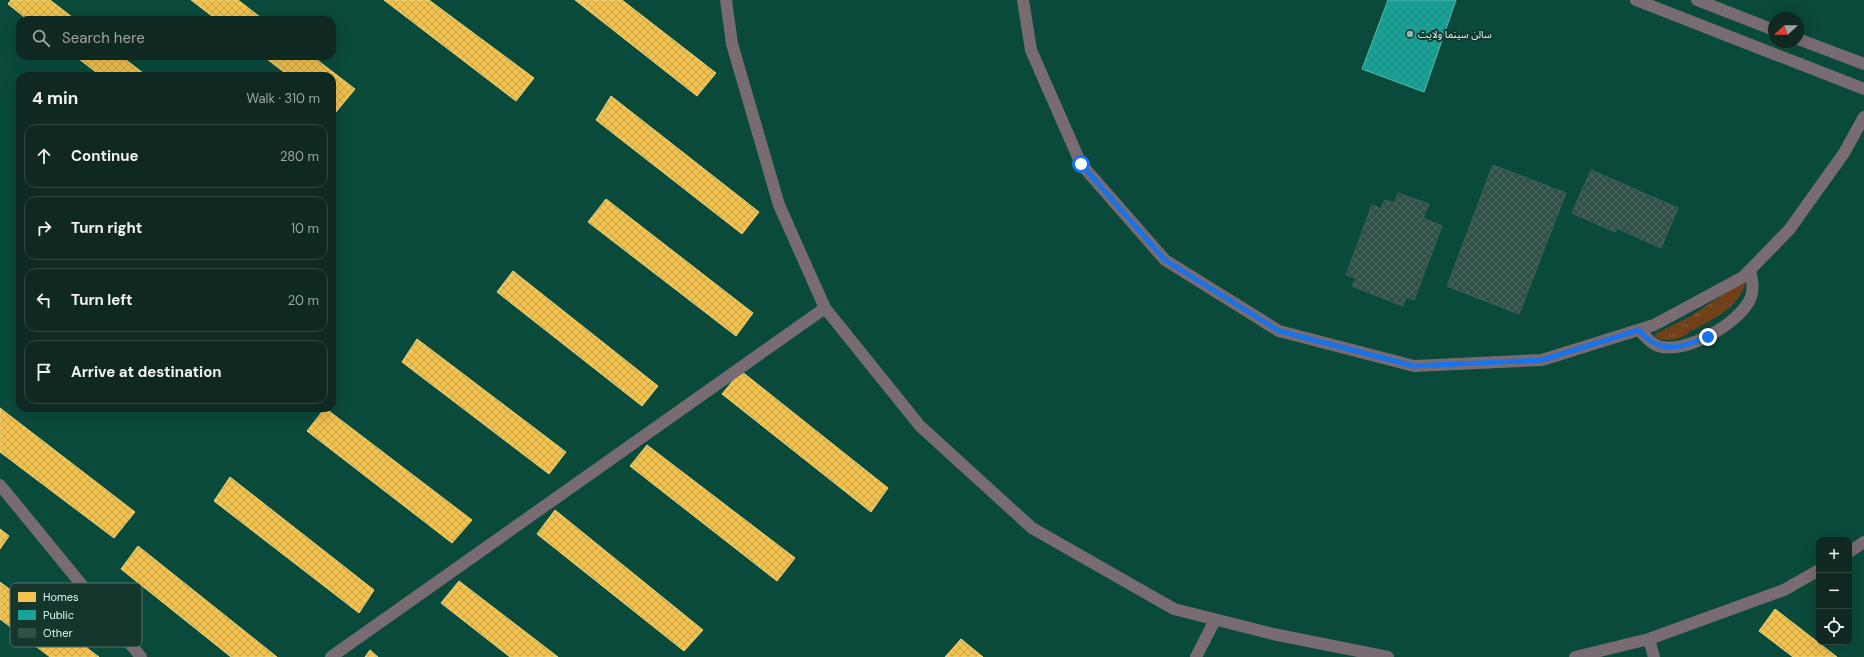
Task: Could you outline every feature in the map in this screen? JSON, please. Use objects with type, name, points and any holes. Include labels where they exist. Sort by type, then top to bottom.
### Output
[{"type":"street","points":[[726,0],[732,44],[779,205],[825,308],[920,426],[1032,528],[1174,609],[1273,634],[1388,657]]},
{"type":"street","points":[[1023,0],[1031,50],[1081,164],[1165,260],[1279,331],[1414,366],[1542,360],[1654,325],[1743,277],[1789,230],[1844,153],[1864,117]]},
{"type":"street","points":[[1636,0],[1864,90]]},
{"type":"street","points":[[1697,0],[1768,28]]},
{"type":"street","points":[[1804,41],[1864,64]]},
{"type":"street","points":[[1639,330],[1647,340],[1659,346],[1684,346],[1708,337],[1730,322],[1746,305],[1751,297],[1753,286],[1750,270]]},
{"type":"street","points":[[331,657],[825,308]]},
{"type":"street","points":[[0,485],[80,583]]},
{"type":"street","points":[[1852,550],[1864,542]]},
{"type":"street","points":[[1575,657],[1649,639],[1784,590],[1816,572]]},
{"type":"street","points":[[1196,657],[1215,620]]},
{"type":"street","points":[[1649,639],[1654,657]]},
{"type":"street","points":[[133,647],[141,657]]},
{"type":"shaded area","points":[[0,0],[1864,0],[1864,657],[0,657]]},
{"type":"green space","points":[[1746,281],[1739,298],[1726,311],[1677,339],[1666,340],[1656,338],[1655,334],[1689,317]]},
{"type":"building: Homes","points":[[11,0],[50,0],[71,16],[23,16],[8,4]]},
{"type":"building: Homes","points":[[191,0],[238,0],[259,16],[212,16]]},
{"type":"building: Homes","points":[[384,0],[429,0],[534,78],[516,101]]},
{"type":"building: Homes","points":[[575,0],[622,0],[716,73],[697,96]]},
{"type":"building: Homes","points":[[80,60],[126,60],[142,72],[96,72]]},
{"type":"building: Homes","points":[[268,60],[317,60],[333,72],[284,72]]},
{"type":"building: Homes","points":[[336,74],[355,89],[336,112]]},
{"type":"building: Homes","points":[[611,96],[759,212],[742,234],[596,120]]},
{"type":"building: Homes","points":[[606,199],[753,313],[736,336],[588,222]]},
{"type":"building: Homes","points":[[513,271],[658,386],[642,406],[497,292]]},
{"type":"building: Homes","points":[[417,339],[566,452],[549,474],[402,362]]},
{"type":"building: Homes","points":[[741,371],[888,488],[871,512],[722,394]]},
{"type":"building: Homes","points":[[0,408],[135,512],[114,538],[0,452]]},
{"type":"building: Homes","points":[[322,412],[330,412],[472,520],[452,543],[307,431]]},
{"type":"building: Homes","points":[[647,445],[795,558],[777,581],[630,466]]},
{"type":"building: Homes","points":[[230,477],[374,590],[359,613],[214,501]]},
{"type":"building: Homes","points":[[555,510],[703,630],[684,651],[537,534]]},
{"type":"building: Homes","points":[[0,529],[9,536],[0,549]]},
{"type":"building: Homes","points":[[138,546],[277,657],[231,657],[142,586],[142,583],[138,583],[121,569]]},
{"type":"building: Homes","points":[[459,581],[558,657],[510,657],[441,603]]},
{"type":"building: Homes","points":[[0,582],[10,590],[10,627],[0,619]]},
{"type":"building: Homes","points":[[1775,609],[1816,641],[1816,645],[1822,645],[1837,657],[1793,657],[1759,631]]},
{"type":"building: Homes","points":[[961,639],[983,657],[945,657]]},
{"type":"building: Homes","points":[[37,647],[86,647],[99,657],[50,657]]},
{"type":"building: Homes","points":[[370,650],[378,657],[365,657]]},
{"type":"building: Public","name":"سالن سینما ولایت","points":[[1388,0],[1456,0],[1424,92],[1362,69]]},
{"type":"building: Other","points":[[1493,165],[1566,193],[1519,314],[1447,286]]},
{"type":"building: Other","points":[[1591,170],[1678,208],[1661,248],[1617,228],[1615,232],[1572,213]]},
{"type":"building: Other","points":[[1398,193],[1429,204],[1423,218],[1442,226],[1414,300],[1406,297],[1403,306],[1352,286],[1356,278],[1346,275],[1372,205],[1381,209],[1385,200],[1394,203]]},
{"type":"place","name":"سالن سینما ولایت","points":[[1410,34]]},
{"type":"route","points":[[1081,164],[1165,260],[1279,331],[1414,366],[1542,360],[1639,330],[1647,340],[1659,346],[1684,346],[1708,337]]}]
